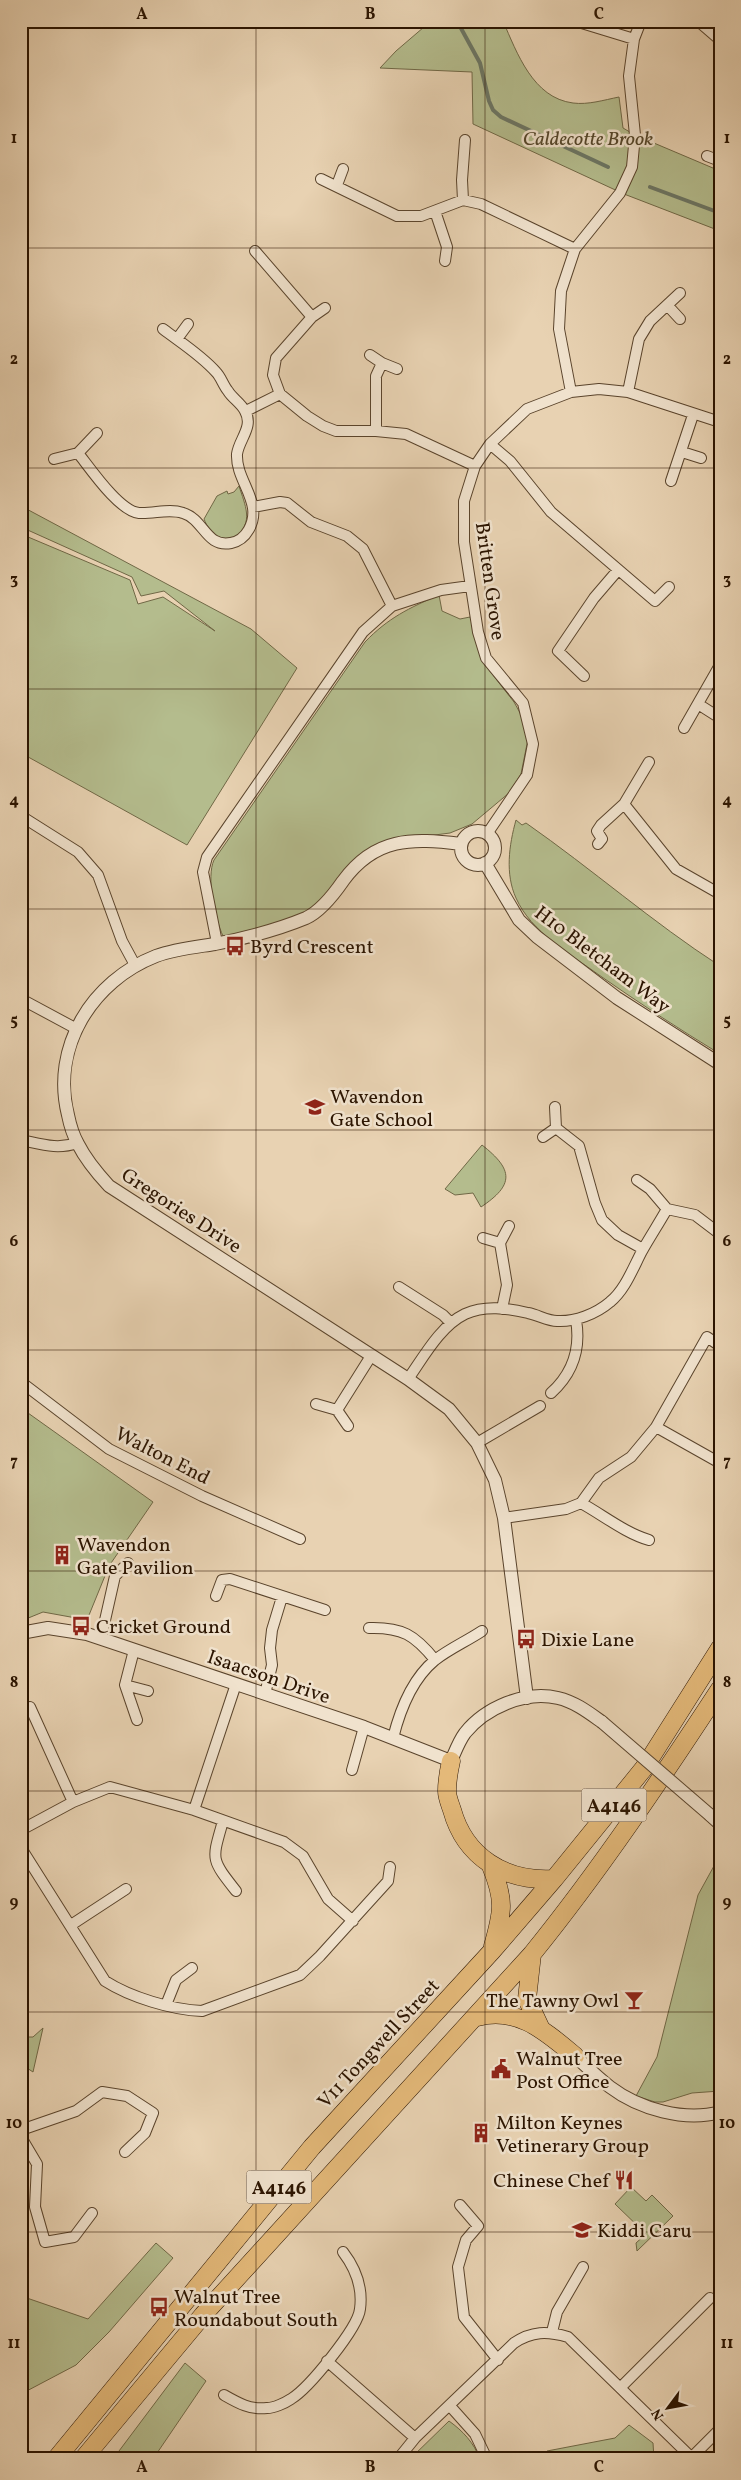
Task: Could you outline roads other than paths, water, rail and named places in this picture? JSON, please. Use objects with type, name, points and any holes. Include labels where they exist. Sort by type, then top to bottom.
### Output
[{"type":"highway","name":"V11 Tongwell Street","points":[[56,2459],[312,2147],[492,1951],[554,1879],[644,1768],[720,1648]]},
{"type":"highway","name":"A4146","points":[[83,2459],[203,2315],[477,2017],[562,1918],[662,1778],[720,1688]]},
{"type":"highway","points":[[451,1761],[447,1792],[457,1828],[473,1850],[492,1866],[514,1875],[554,1879]]},
{"type":"highway","points":[[492,1866],[501,1891],[501,1917],[492,1951]]},
{"type":"highway","points":[[532,1954],[527,1999],[540,2027]]},
{"type":"highway","points":[[477,2017],[490,2014],[511,2015],[540,2027],[575,2056]]},
{"type":"street","points":[[576,21],[634,39]]},
{"type":"street","points":[[571,392],[559,329],[560,291],[575,249],[620,193],[632,167],[635,145],[629,76],[634,39],[641,21]]},
{"type":"street","points":[[698,21],[720,40]]},
{"type":"street","points":[[463,200],[462,180],[465,140]]},
{"type":"street","points":[[707,156],[720,161]]},
{"type":"street","points":[[336,186],[343,169]]},
{"type":"street","points":[[322,179],[397,216],[421,216],[463,200],[481,204],[575,249]]},
{"type":"street","points":[[435,211],[447,247],[445,261]]},
{"type":"street","points":[[255,251],[312,317]]},
{"type":"street","points":[[628,392],[639,339],[650,321],[680,293]]},
{"type":"street","points":[[668,306],[680,319]]},
{"type":"street","points":[[325,308],[312,317],[276,358],[273,375],[280,394],[307,416],[323,426],[336,431],[376,431],[406,434],[475,466]]},
{"type":"street","points":[[176,339],[188,324]]},
{"type":"street","points":[[78,453],[118,501],[135,513],[153,514],[173,510],[190,515],[206,536],[215,542],[231,543],[238,541],[244,536],[251,524],[253,507],[240,478],[237,453],[248,427],[246,411],[228,392],[217,373],[163,329]]},
{"type":"street","points":[[370,355],[382,363],[397,369]]},
{"type":"street","points":[[376,431],[376,376],[382,363]]},
{"type":"street","name":"Britten Grove","points":[[487,834],[527,775],[533,744],[523,703],[486,658],[478,632],[464,542],[464,502],[475,466],[490,444],[527,409],[571,392],[599,389],[628,392],[693,415],[720,422]]},
{"type":"street","points":[[246,411],[280,394]]},
{"type":"street","points":[[670,481],[682,452],[693,415]]},
{"type":"street","points":[[54,459],[78,453],[97,433]]},
{"type":"street","points":[[490,444],[510,461],[550,512],[655,601],[669,587]]},
{"type":"street","points":[[682,452],[701,458]]},
{"type":"street","points":[[253,507],[280,502],[287,503],[311,522],[348,536],[363,549],[392,606]]},
{"type":"street","points":[[584,676],[558,651],[594,598],[618,570]]},
{"type":"street","points":[[217,943],[203,872],[207,857],[362,632],[392,606],[441,590],[470,586]]},
{"type":"street","points":[[684,728],[720,665]]},
{"type":"street","points":[[698,704],[720,718]]},
{"type":"street","points":[[598,844],[602,839],[597,831],[624,804],[649,762]]},
{"type":"street","points":[[624,804],[676,868],[720,894]]},
{"type":"street","points":[[21,816],[78,852],[98,875],[122,941],[135,965]]},
{"type":"street","points":[[477,831],[487,834],[494,847],[492,856],[485,863],[469,863],[462,855],[461,844],[471,832],[477,831]]},
{"type":"street","name":"Gregories Drive","points":[[461,844],[430,840],[398,841],[370,854],[352,870],[333,895],[309,916],[279,929],[158,955],[135,965],[112,982],[91,1003],[75,1028],[63,1080],[65,1103],[77,1142],[92,1167],[109,1186],[408,1380],[449,1409],[476,1442],[495,1480],[504,1518],[527,1698]]},
{"type":"street","name":"H10 Bletcham Way","points":[[485,863],[519,920],[537,937],[617,998],[720,1064]]},
{"type":"street","points":[[21,999],[75,1028]]},
{"type":"street","points":[[555,1107],[556,1128],[579,1146],[594,1203],[602,1220],[618,1235],[643,1249]]},
{"type":"street","points":[[543,1137],[556,1128]]},
{"type":"street","points":[[21,1140],[64,1148],[77,1142]]},
{"type":"street","points":[[637,1180],[650,1189],[667,1209],[695,1215],[720,1234]]},
{"type":"street","points":[[408,1380],[451,1323],[464,1315],[483,1308],[502,1308],[556,1321],[576,1320],[610,1302],[622,1288],[667,1209]]},
{"type":"street","points":[[502,1308],[507,1286],[500,1243],[509,1226]]},
{"type":"street","points":[[483,1238],[500,1243]]},
{"type":"street","points":[[399,1287],[443,1314],[451,1323]]},
{"type":"street","points":[[551,1393],[562,1383],[577,1351],[579,1334],[576,1320]]},
{"type":"street","points":[[504,1518],[566,1509],[581,1503],[599,1478],[632,1458],[656,1427],[707,1337],[720,1346]]},
{"type":"street","points":[[337,1410],[372,1356]]},
{"type":"street","name":"Walton End","points":[[21,1382],[109,1450],[202,1496],[300,1539]]},
{"type":"street","points":[[316,1404],[337,1410],[348,1426]]},
{"type":"street","points":[[476,1442],[540,1406]]},
{"type":"street","points":[[656,1427],[720,1464]]},
{"type":"street","points":[[581,1503],[620,1525],[631,1535],[649,1540]]},
{"type":"street","points":[[101,1638],[115,1576],[128,1563]]},
{"type":"street","points":[[216,1596],[222,1580],[230,1578],[325,1610]]},
{"type":"street","points":[[265,1694],[272,1665],[270,1648],[272,1630],[282,1597]]},
{"type":"street","points":[[369,1628],[387,1627],[411,1635],[421,1643],[435,1660]]},
{"type":"street","name":"Isaacson Drive","points":[[21,1633],[48,1628],[101,1638],[364,1728],[451,1761]]},
{"type":"street","points":[[392,1738],[399,1714],[415,1683],[435,1660],[482,1632]]},
{"type":"street","points":[[134,1650],[125,1684],[137,1720]]},
{"type":"street","points":[[125,1684],[148,1691]]},
{"type":"street","points":[[194,1810],[236,1684]]},
{"type":"street","points":[[451,1761],[463,1734],[480,1717],[501,1704],[527,1698],[557,1697],[578,1705],[602,1722],[715,1820]]},
{"type":"street","points":[[30,1707],[39,1716],[73,1802]]},
{"type":"street","points":[[352,1770],[364,1728]]},
{"type":"street","points":[[21,1830],[73,1802],[110,1786],[194,1810],[284,1842],[303,1856],[328,1898],[353,1921]]},
{"type":"street","points":[[223,1821],[214,1854],[215,1865],[236,1891]]},
{"type":"street","points":[[21,1848],[105,1981],[120,1990],[186,2011],[202,2011],[300,1975],[353,1921],[388,1881],[390,1867]]},
{"type":"street","points":[[71,1925],[126,1889]]},
{"type":"street","points":[[166,2005],[176,1980],[192,1968]]},
{"type":"street","points":[[575,2056],[611,2088],[656,2110],[678,2115],[708,2115],[720,2112]]},
{"type":"street","points":[[21,2130],[76,2111],[102,2092],[127,2096],[153,2113],[145,2133],[125,2152]]},
{"type":"street","points":[[21,2136],[37,2164],[35,2207],[46,2242],[74,2237],[92,2214]]},
{"type":"street","points":[[460,2205],[478,2226],[466,2240],[458,2267],[464,2317],[498,2360]]},
{"type":"street","points":[[224,2395],[241,2406],[268,2408],[292,2399],[327,2361],[355,2324],[360,2310],[356,2269],[344,2252]]},
{"type":"street","points":[[552,2332],[557,2312],[583,2267]]},
{"type":"street","points":[[621,2386],[710,2298]]},
{"type":"street","points":[[398,2459],[415,2438],[514,2343],[526,2335],[552,2332],[568,2337],[621,2386],[693,2458],[720,2429]]},
{"type":"street","points":[[327,2361],[415,2438]]},
{"type":"street","points":[[450,2406],[475,2434],[487,2459]]},
{"type":"waterway","points":[[457,21],[480,63],[493,110],[501,117],[608,167]]},
{"type":"waterway","points":[[650,187],[720,213]]},
{"type":"place","name":"Byrd Crescent","points":[[235,946]]},
{"type":"place","name":"Wavendon Gate School","points":[[315,1107]]},
{"type":"place","name":"Wavendon Gate Pavilion","points":[[62,1555]]},
{"type":"place","name":"Cricket Ground","points":[[81,1626]]},
{"type":"place","name":"Dixie Lane","points":[[526,1639]]},
{"type":"place","name":"The Tawny Owl","points":[[634,2000]]},
{"type":"place","name":"Walnut Tree Post Office","points":[[501,2069]]},
{"type":"place","name":"Milton Keynes Vetinerary Group","points":[[481,2133]]},
{"type":"place","name":"Chinese Chef","points":[[624,2180]]},
{"type":"place","name":"Kiddi Caru","points":[[582,2230]]},
{"type":"place","name":"Walnut Tree Roundabout South","points":[[159,2307]]},
{"type":"park label","name":"Caldecotte Brook","points":[[588,138]]}]
